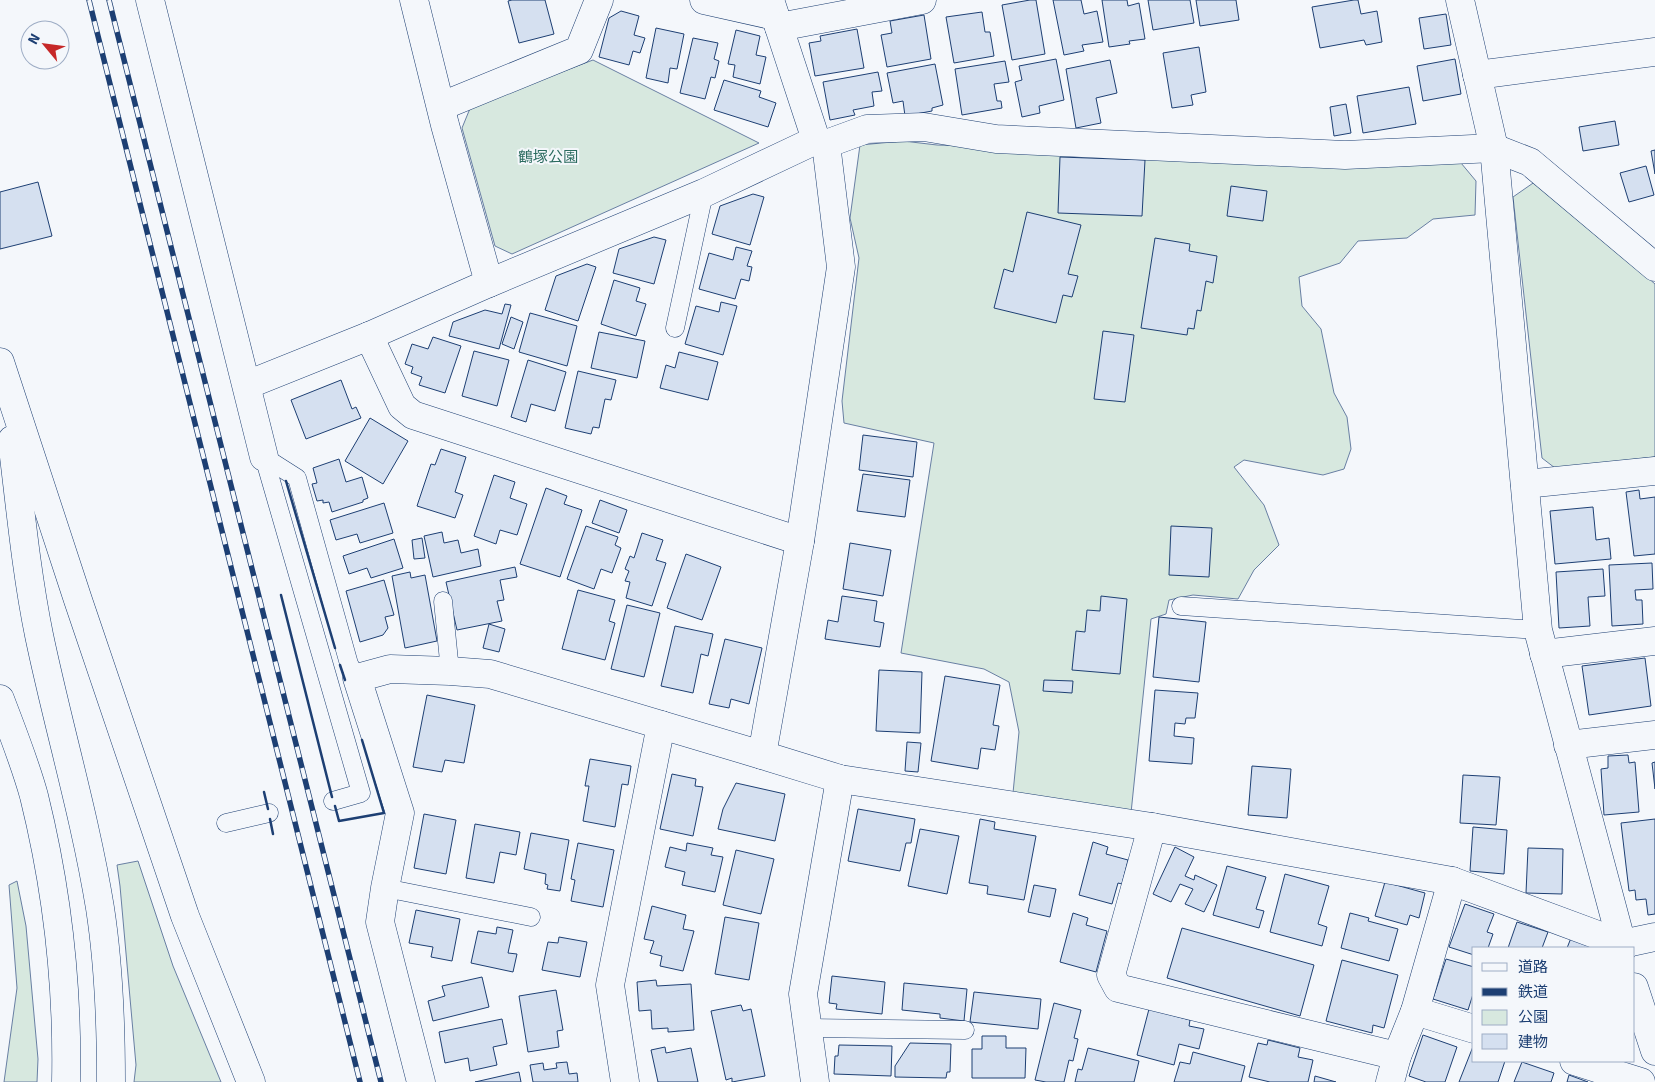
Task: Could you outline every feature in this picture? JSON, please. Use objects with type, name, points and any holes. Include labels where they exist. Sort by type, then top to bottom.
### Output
[{"type":"main road","points":[[150,0],[264,458]]},
{"type":"main road","points":[[414,0],[442,106],[445,125],[489,283]]},
{"type":"main road","points":[[442,106],[579,50],[599,0]]},
{"type":"main road","points":[[704,0],[775,14],[922,0]]},
{"type":"main road","points":[[1460,0],[1494,148],[1540,642],[1622,946]]},
{"type":"main road","points":[[762,754],[800,541],[841,267],[821,142],[775,14]]},
{"type":"main road","points":[[1477,75],[1655,52]]},
{"type":"main road","points":[[247,385],[369,336],[821,142],[867,129],[924,127],[996,139],[1344,155],[1494,148],[1530,162],[1655,267]]},
{"type":"main road","points":[[369,336],[402,406],[413,415],[800,541]]},
{"type":"main road","points":[[3,372],[27,561],[39,634],[88,845],[100,910],[107,971],[111,1033],[111,1082]]},
{"type":"main road","points":[[3,372],[185,916],[251,1082]]},
{"type":"main road","points":[[1525,484],[1655,471]]},
{"type":"main road","points":[[1540,642],[1655,641]]},
{"type":"main road","points":[[421,1082],[380,922],[400,813],[357,678],[390,669],[490,674],[762,754],[840,779],[1152,827],[1452,881],[1622,946],[1655,937]]},
{"type":"main road","points":[[0,699],[33,795],[51,876],[62,956],[67,1034],[66,1082]]},
{"type":"main road","points":[[625,1082],[610,986],[661,725]]},
{"type":"main road","points":[[1568,745],[1655,735]]},
{"type":"main road","points":[[815,1082],[803,994],[840,779]]},
{"type":"main road","points":[[1152,827],[1111,975],[1118,988],[1394,1069],[1415,1011],[1452,881]]},
{"type":"main road","points":[[1635,990],[1655,1051]]},
{"type":"main road","points":[[1415,1011],[1472,1028]]},
{"type":"main road","points":[[1577,1062],[1641,1082]]},
{"type":"lane","points":[[674,328],[704,193]]},
{"type":"lane","points":[[264,458],[297,478],[349,664],[357,678]]},
{"type":"lane","points":[[264,458],[361,793],[333,800]]},
{"type":"lane","points":[[443,602],[450,671]]},
{"type":"lane","points":[[1180,606],[1540,642]]},
{"type":"lane","points":[[226,823],[269,813]]},
{"type":"lane","points":[[385,888],[532,916]]},
{"type":"lane","points":[[808,1028],[964,1030]]},
{"type":"green space","name":"鶴塚公園","points":[[593,60],[759,143],[512,254],[495,246],[462,128],[471,106]]},
{"type":"green space","points":[[903,141],[937,145],[1461,163],[1476,181],[1475,215],[1433,219],[1407,238],[1358,241],[1340,263],[1299,277],[1302,306],[1321,329],[1334,393],[1347,417],[1351,449],[1344,469],[1323,475],[1244,460],[1234,467],[1264,505],[1279,545],[1254,570],[1238,599],[1193,595],[1169,600],[1166,614],[1151,619],[1131,813],[1013,793],[1019,732],[1009,682],[984,669],[901,653],[934,443],[844,423],[842,401],[859,258],[850,218],[860,145]]},
{"type":"green space","points":[[1536,181],[1655,284],[1655,457],[1555,468],[1542,458],[1513,197]]},
{"type":"green space","points":[[138,861],[173,966],[221,1082],[134,1082],[136,1065],[117,865]]},
{"type":"green space","points":[[17,881],[26,926],[38,1059],[37,1082],[4,1082],[17,988],[9,885]]},
{"type":"building","points":[[545,0],[554,34],[519,43],[508,1]]},
{"type":"building","points":[[1036,0],[1045,54],[1012,60],[1002,5]]},
{"type":"building","points":[[1053,0],[1081,0],[1084,14],[1097,11],[1103,42],[1082,45],[1084,51],[1064,55]]},
{"type":"building","points":[[1102,0],[1127,0],[1128,6],[1139,3],[1145,39],[1129,41],[1130,44],[1109,47]]},
{"type":"building","points":[[1148,0],[1190,0],[1194,23],[1153,30]]},
{"type":"building","points":[[1196,0],[1236,0],[1239,20],[1200,26]]},
{"type":"building","points":[[1358,0],[1361,14],[1377,11],[1382,42],[1366,45],[1364,40],[1320,48],[1312,7]]},
{"type":"building","points":[[621,11],[639,16],[634,35],[645,38],[640,53],[633,51],[629,65],[599,57],[609,18]]},
{"type":"building","points":[[982,12],[985,32],[990,32],[994,56],[954,63],[946,17]]},
{"type":"building","points":[[1446,14],[1451,45],[1424,49],[1419,18]]},
{"type":"building","points":[[924,15],[931,59],[887,67],[881,35],[892,33],[890,21]]},
{"type":"building","points":[[656,28],[684,34],[677,69],[670,68],[668,83],[646,78]]},
{"type":"building","points":[[857,29],[864,68],[815,76],[809,43],[821,41],[820,36]]},
{"type":"building","points":[[736,30],[760,36],[756,55],[766,57],[760,84],[733,77],[735,65],[728,64]]},
{"type":"building","points":[[693,38],[718,43],[714,59],[719,61],[715,78],[711,77],[705,99],[680,93]]},
{"type":"building","points":[[1199,47],[1206,92],[1191,95],[1193,105],[1172,108],[1163,53]]},
{"type":"building","points":[[1056,59],[1064,100],[1039,106],[1040,113],[1022,117],[1015,82],[1022,80],[1019,66]]},
{"type":"building","points":[[1455,59],[1461,94],[1423,101],[1417,66]]},
{"type":"building","points":[[1110,60],[1117,93],[1096,98],[1101,123],[1076,128],[1066,69]]},
{"type":"building","points":[[1005,61],[1009,82],[994,84],[997,101],[1001,101],[1002,108],[962,115],[955,69]]},
{"type":"building","points":[[935,64],[943,105],[932,108],[932,111],[905,116],[903,101],[893,103],[887,73]]},
{"type":"building","points":[[878,72],[882,91],[872,92],[874,106],[853,110],[855,115],[830,120],[823,82]]},
{"type":"building","points":[[724,80],[761,91],[759,97],[776,103],[768,127],[714,110]]},
{"type":"building","points":[[1409,87],[1416,124],[1363,133],[1357,96]]},
{"type":"building","points":[[1346,104],[1351,133],[1334,136],[1330,107]]},
{"type":"building","points":[[1615,121],[1619,145],[1583,151],[1579,127]]},
{"type":"building","points":[[1655,150],[1655,174],[1651,151]]},
{"type":"building","points":[[1060,157],[1145,160],[1142,216],[1058,213]]},
{"type":"building","points":[[1646,166],[1654,195],[1629,202],[1620,173]]},
{"type":"building","points":[[38,182],[52,236],[0,249],[0,192]]},
{"type":"building","points":[[1231,186],[1267,191],[1263,221],[1227,216]]},
{"type":"building","points":[[753,194],[764,197],[750,245],[712,234],[720,206]]},
{"type":"building","points":[[1027,212],[1081,225],[1068,274],[1078,276],[1072,297],[1063,295],[1056,323],[994,308],[1004,269],[1013,272]]},
{"type":"building","points":[[654,237],[666,240],[654,284],[613,273],[619,249]]},
{"type":"building","points":[[1155,238],[1190,244],[1189,251],[1217,256],[1213,283],[1206,281],[1201,311],[1197,310],[1194,329],[1188,328],[1187,335],[1141,328]]},
{"type":"building","points":[[736,247],[752,251],[747,266],[752,267],[749,281],[741,279],[735,299],[699,289],[709,253],[733,260]]},
{"type":"building","points":[[587,264],[596,267],[578,321],[545,310],[556,276]]},
{"type":"building","points":[[614,280],[640,288],[636,301],[646,304],[636,336],[601,324]]},
{"type":"building","points":[[721,302],[737,306],[723,355],[685,344],[696,306],[719,312]]},
{"type":"building","points":[[505,304],[511,305],[499,349],[449,336],[453,322],[485,310],[502,314]]},
{"type":"building","points":[[530,313],[577,326],[567,366],[519,352]]},
{"type":"building","points":[[511,317],[523,322],[514,349],[502,344]]},
{"type":"building","points":[[1103,331],[1134,335],[1125,402],[1094,399]]},
{"type":"building","points":[[599,332],[645,341],[637,378],[591,368]]},
{"type":"building","points":[[433,337],[461,346],[445,393],[419,385],[422,377],[411,373],[413,367],[405,364],[412,344],[428,349]]},
{"type":"building","points":[[474,351],[509,360],[497,406],[462,396]]},
{"type":"building","points":[[679,352],[718,362],[708,400],[660,388],[666,365],[675,368]]},
{"type":"building","points":[[528,360],[566,372],[555,411],[531,404],[526,422],[511,417]]},
{"type":"building","points":[[578,371],[616,380],[611,400],[605,399],[599,428],[593,427],[591,434],[565,428]]},
{"type":"building","points":[[341,380],[352,409],[356,407],[361,418],[306,439],[291,400]]},
{"type":"building","points":[[370,418],[408,441],[383,484],[345,461]]},
{"type":"building","points":[[863,435],[917,442],[913,477],[859,470]]},
{"type":"building","points":[[441,449],[466,457],[455,492],[463,495],[455,518],[417,506],[431,464],[435,465]]},
{"type":"building","points":[[339,459],[346,482],[362,477],[368,498],[363,500],[363,502],[332,512],[329,502],[317,501],[312,484],[317,483],[313,468]]},
{"type":"building","points":[[863,474],[910,480],[905,517],[857,511]]},
{"type":"building","points":[[494,475],[515,482],[510,498],[527,504],[517,535],[500,530],[496,544],[474,536]]},
{"type":"building","points":[[546,488],[567,496],[564,504],[582,510],[560,577],[520,564]]},
{"type":"building","points":[[1639,490],[1640,499],[1655,497],[1655,554],[1634,556],[1626,492]]},
{"type":"building","points":[[600,500],[627,510],[619,533],[592,523]]},
{"type":"building","points":[[384,503],[393,533],[360,543],[357,534],[336,540],[330,520]]},
{"type":"building","points":[[1593,507],[1596,540],[1609,538],[1611,559],[1555,564],[1550,511]]},
{"type":"building","points":[[586,526],[618,537],[615,545],[621,548],[612,573],[601,569],[594,589],[567,579]]},
{"type":"building","points":[[1171,526],[1212,528],[1209,577],[1169,575]]},
{"type":"building","points":[[442,532],[444,543],[458,540],[461,553],[478,549],[481,566],[433,577],[424,536]]},
{"type":"building","points":[[642,533],[663,540],[656,560],[666,563],[652,606],[626,598],[630,582],[625,581],[629,571],[625,569],[630,556],[634,558]]},
{"type":"building","points":[[422,538],[425,558],[414,559],[412,540]]},
{"type":"building","points":[[394,539],[403,568],[371,578],[367,568],[349,574],[343,556]]},
{"type":"building","points":[[850,543],[891,550],[883,596],[843,589]]},
{"type":"building","points":[[686,554],[721,567],[702,620],[667,608]]},
{"type":"building","points":[[1652,563],[1653,589],[1635,590],[1636,600],[1642,600],[1643,624],[1612,626],[1609,565]]},
{"type":"building","points":[[515,567],[517,577],[500,580],[504,600],[497,601],[502,621],[457,630],[446,582]]},
{"type":"building","points":[[1603,569],[1605,596],[1588,597],[1590,626],[1559,628],[1556,572]]},
{"type":"building","points":[[410,572],[411,578],[425,575],[437,641],[405,648],[392,576]]},
{"type":"building","points":[[384,580],[394,615],[385,617],[388,628],[383,635],[360,642],[346,591]]},
{"type":"building","points":[[578,590],[615,600],[609,621],[615,623],[605,660],[562,649]]},
{"type":"building","points":[[842,596],[877,601],[874,621],[884,623],[880,647],[825,639],[828,620],[838,622]]},
{"type":"building","points":[[1101,596],[1127,599],[1120,674],[1072,670],[1076,631],[1085,632],[1087,610],[1100,611]]},
{"type":"building","points":[[627,605],[660,613],[644,677],[611,669]]},
{"type":"building","points":[[1159,617],[1206,622],[1199,682],[1153,677]]},
{"type":"building","points":[[489,624],[505,629],[499,652],[483,648]]},
{"type":"building","points":[[675,626],[713,634],[708,656],[701,654],[693,693],[661,686]]},
{"type":"building","points":[[725,639],[762,648],[749,704],[731,699],[729,708],[709,704]]},
{"type":"building","points":[[1645,658],[1651,706],[1589,715],[1582,666]]},
{"type":"building","points":[[879,670],[922,672],[920,733],[876,731]]},
{"type":"building","points":[[945,676],[1000,685],[993,725],[999,726],[995,750],[981,748],[978,769],[931,761]]},
{"type":"building","points":[[1044,680],[1073,681],[1072,693],[1043,691]]},
{"type":"building","points":[[1155,690],[1198,693],[1195,718],[1186,718],[1185,724],[1175,723],[1174,736],[1194,738],[1192,764],[1149,761]]},
{"type":"building","points":[[427,695],[475,705],[464,763],[445,760],[442,772],[413,767]]},
{"type":"building","points":[[907,742],[921,743],[918,772],[905,771]]},
{"type":"building","points":[[1628,755],[1629,763],[1635,762],[1639,812],[1604,815],[1601,769],[1608,768],[1608,756]]},
{"type":"building","points":[[590,759],[631,766],[628,785],[622,784],[615,827],[583,821],[589,786],[585,786]]},
{"type":"building","points":[[1655,762],[1655,789],[1652,763]]},
{"type":"building","points":[[1252,766],[1291,769],[1287,818],[1248,815]]},
{"type":"building","points":[[672,774],[696,779],[695,786],[703,787],[693,836],[660,829]]},
{"type":"building","points":[[1463,775],[1500,777],[1496,825],[1460,823]]},
{"type":"building","points":[[736,783],[785,794],[775,841],[718,829],[723,809]]},
{"type":"building","points":[[858,809],[915,819],[911,843],[906,843],[900,871],[848,861]]},
{"type":"building","points":[[424,814],[456,820],[446,874],[414,868]]},
{"type":"building","points":[[980,819],[995,822],[994,829],[1036,836],[1024,900],[987,894],[988,886],[969,883]]},
{"type":"building","points":[[1655,819],[1655,914],[1648,915],[1646,899],[1636,900],[1635,890],[1629,891],[1621,823]]},
{"type":"building","points":[[475,824],[520,832],[516,855],[500,852],[494,883],[466,878]]},
{"type":"building","points":[[1473,827],[1507,830],[1504,874],[1470,871]]},
{"type":"building","points":[[920,829],[959,836],[947,894],[908,886]]},
{"type":"building","points":[[531,833],[569,840],[560,891],[547,889],[548,885],[545,884],[546,874],[524,869]]},
{"type":"building","points":[[1093,842],[1108,847],[1106,854],[1128,860],[1122,884],[1118,883],[1112,904],[1079,895]]},
{"type":"building","points":[[578,843],[614,850],[603,907],[571,901],[575,880],[571,879]]},
{"type":"building","points":[[687,843],[713,848],[711,855],[723,857],[715,892],[682,885],[685,872],[665,867],[670,847],[686,851]]},
{"type":"building","points":[[1175,847],[1194,857],[1185,876],[1194,880],[1195,875],[1217,885],[1204,912],[1185,904],[1193,889],[1180,884],[1171,902],[1153,894]]},
{"type":"building","points":[[1528,848],[1563,849],[1562,894],[1526,893]]},
{"type":"building","points":[[736,850],[774,859],[761,914],[723,905]]},
{"type":"building","points":[[1227,866],[1266,877],[1256,909],[1264,911],[1259,928],[1213,915]]},
{"type":"building","points":[[1285,874],[1329,886],[1318,924],[1327,927],[1322,946],[1270,932]]},
{"type":"building","points":[[1385,882],[1425,893],[1419,918],[1410,915],[1407,925],[1375,916]]},
{"type":"building","points":[[1034,885],[1056,889],[1050,917],[1028,912]]},
{"type":"building","points":[[1465,904],[1494,914],[1487,932],[1493,934],[1488,947],[1472,947],[1472,954],[1449,947]]},
{"type":"building","points":[[652,906],[686,915],[683,929],[694,931],[683,971],[660,966],[662,956],[650,953],[654,941],[644,939]]},
{"type":"building","points":[[416,910],[460,919],[452,961],[431,957],[433,947],[409,943]]},
{"type":"building","points":[[1073,913],[1088,918],[1086,925],[1107,931],[1096,972],[1060,962]]},
{"type":"building","points":[[1350,913],[1369,918],[1368,921],[1398,929],[1389,961],[1341,948]]},
{"type":"building","points":[[725,917],[759,923],[749,980],[715,974]]},
{"type":"building","points":[[1517,922],[1548,932],[1542,947],[1508,947]]},
{"type":"building","points":[[497,927],[513,930],[508,953],[517,954],[513,972],[471,963],[478,931],[496,934]]},
{"type":"building","points":[[1182,928],[1314,965],[1300,1016],[1167,978]]},
{"type":"building","points":[[559,937],[587,942],[580,977],[542,970],[548,942],[558,943]]},
{"type":"building","points":[[1571,938],[1594,947],[1567,947]]},
{"type":"building","points":[[1446,959],[1472,966],[1472,997],[1468,1010],[1433,999]]},
{"type":"building","points":[[1342,960],[1398,975],[1384,1028],[1373,1025],[1372,1033],[1326,1021]]},
{"type":"building","points":[[832,976],[885,982],[882,1014],[836,1009],[837,1004],[829,1003]]},
{"type":"building","points":[[482,977],[489,1007],[433,1021],[428,1001],[445,996],[442,986]]},
{"type":"building","points":[[656,980],[657,986],[691,984],[694,1030],[668,1032],[668,1028],[652,1029],[651,1010],[639,1011],[637,982]]},
{"type":"building","points":[[904,983],[967,989],[964,1021],[940,1018],[940,1014],[902,1010]]},
{"type":"building","points":[[556,990],[563,1030],[557,1031],[559,1047],[528,1052],[519,996]]},
{"type":"building","points":[[974,992],[1041,999],[1038,1029],[970,1022]]},
{"type":"building","points":[[1054,1003],[1081,1010],[1074,1038],[1078,1039],[1073,1061],[1069,1060],[1064,1082],[1035,1080]]},
{"type":"building","points":[[741,1005],[743,1011],[751,1009],[765,1076],[732,1082],[732,1078],[726,1080],[711,1011]]},
{"type":"building","points":[[1149,1009],[1190,1020],[1189,1026],[1204,1029],[1199,1049],[1179,1044],[1174,1065],[1137,1055]]},
{"type":"building","points":[[502,1019],[507,1044],[493,1047],[497,1065],[470,1071],[468,1058],[445,1063],[439,1032]]},
{"type":"building","points":[[1423,1035],[1457,1047],[1445,1082],[1426,1082],[1409,1076]]},
{"type":"building","points":[[982,1036],[1006,1036],[1006,1048],[1026,1048],[1025,1078],[972,1078],[972,1049],[982,1049]]},
{"type":"building","points":[[1268,1040],[1300,1048],[1298,1057],[1313,1060],[1308,1082],[1270,1082],[1249,1077],[1258,1043],[1267,1045]]},
{"type":"building","points":[[910,1043],[951,1044],[950,1072],[947,1072],[946,1078],[895,1077],[895,1066]]},
{"type":"building","points":[[839,1045],[892,1046],[891,1076],[834,1074],[835,1056],[838,1056]]},
{"type":"building","points":[[665,1047],[666,1053],[691,1048],[698,1082],[658,1082],[651,1050]]},
{"type":"building","points":[[1088,1048],[1139,1061],[1134,1082],[1075,1082],[1078,1069],[1082,1070]]},
{"type":"building","points":[[1472,1049],[1472,1062],[1505,1062],[1498,1082],[1459,1082]]},
{"type":"building","points":[[1193,1052],[1245,1066],[1241,1082],[1174,1082],[1180,1062],[1190,1064]]},
{"type":"building","points":[[567,1062],[569,1074],[577,1073],[578,1082],[533,1082],[530,1065],[543,1063],[544,1070],[557,1068],[556,1063]]},
{"type":"building","points":[[1522,1062],[1554,1073],[1551,1082],[1514,1082]]},
{"type":"building","points":[[519,1072],[521,1082],[475,1082]]},
{"type":"building","points":[[1569,1075],[1588,1082],[1567,1082]]},
{"type":"building","points":[[1315,1076],[1336,1082],[1314,1082]]},
{"type":"railway","points":[[89,0],[360,1082]]},
{"type":"railway","points":[[109,0],[381,1082]]},
{"type":"wall","points":[[286,481],[335,648]]},
{"type":"wall","points":[[281,595],[332,797]]},
{"type":"wall","points":[[340,665],[345,680]]},
{"type":"wall","points":[[335,806],[339,821],[384,813],[362,740]]},
{"type":"wall","points":[[264,792],[268,809]]},
{"type":"wall","points":[[270,819],[273,834]]}]
